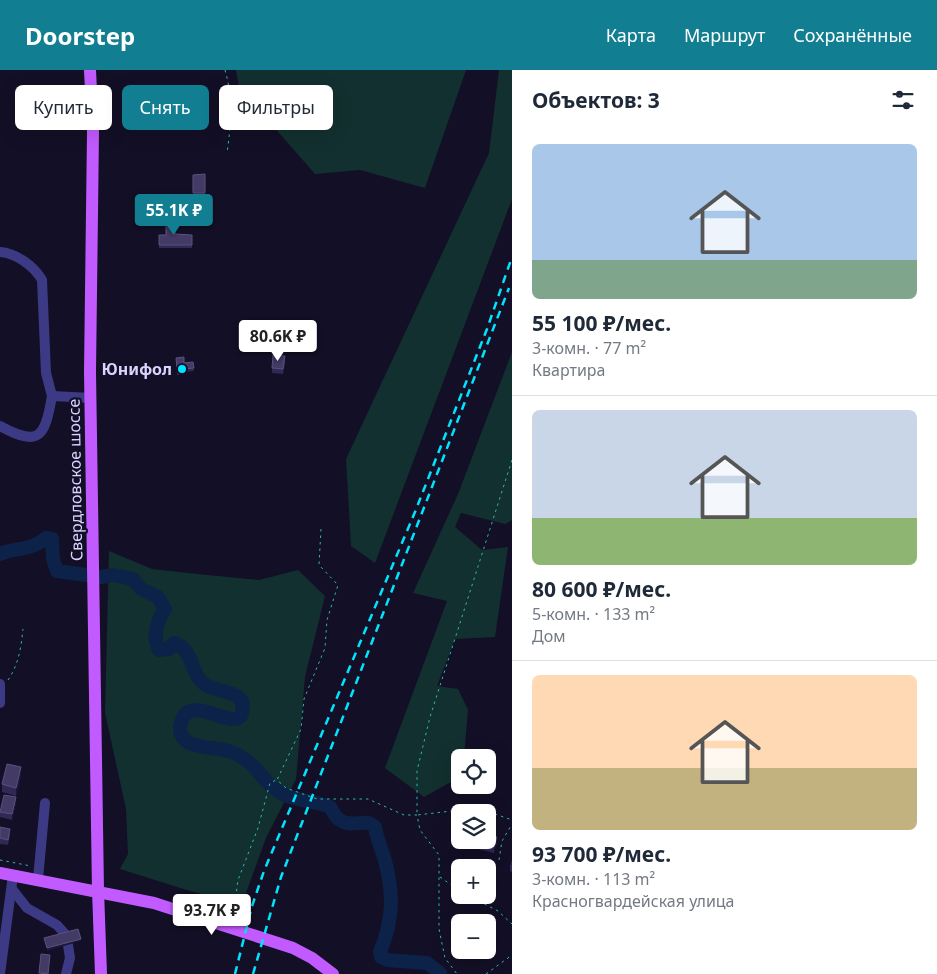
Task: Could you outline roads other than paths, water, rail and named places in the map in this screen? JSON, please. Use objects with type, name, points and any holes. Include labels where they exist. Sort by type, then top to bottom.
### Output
[{"type":"main road","name":"Свердловское шоссе","points":[[90,70],[93,132],[92,562],[101,974]]},
{"type":"main road","points":[[0,873],[14,875],[38,874],[154,903],[293,948],[312,958],[333,974]]},
{"type":"street","points":[[0,252],[20,258],[38,273],[42,280],[46,374],[52,396],[43,430],[35,436],[24,438],[0,426]]},
{"type":"street","points":[[52,396],[91,398]]},
{"type":"street","points":[[0,685],[0,703]]},
{"type":"street","points":[[38,874],[44,804]]},
{"type":"street","points":[[0,974],[14,875]]},
{"type":"street","points":[[12,889],[27,908],[57,925],[67,940],[70,958],[66,974]]},
{"type":"waterway","points":[[0,554],[35,545],[46,538],[52,539],[53,559],[57,571],[101,577],[113,575],[133,579],[141,589],[158,597],[165,609],[156,629],[156,640],[159,650],[169,649],[174,643],[180,646],[188,654],[200,680],[210,687],[232,694],[242,701],[242,713],[237,719],[229,719],[197,710],[188,712],[180,725],[180,732],[184,739],[195,745],[229,751],[238,755],[251,764],[269,784],[281,793],[330,807],[336,817],[345,822],[367,823],[375,827],[388,873],[391,896],[390,918],[380,952],[381,957],[387,960],[427,963],[440,973]]},
{"type":"railway","points":[[235,974],[252,906],[264,871],[415,512],[487,329],[512,257]]},
{"type":"railway","points":[[253,974],[281,877],[509,288]]},
{"type":"place","name":"Юнифол","points":[[182,369]]}]
